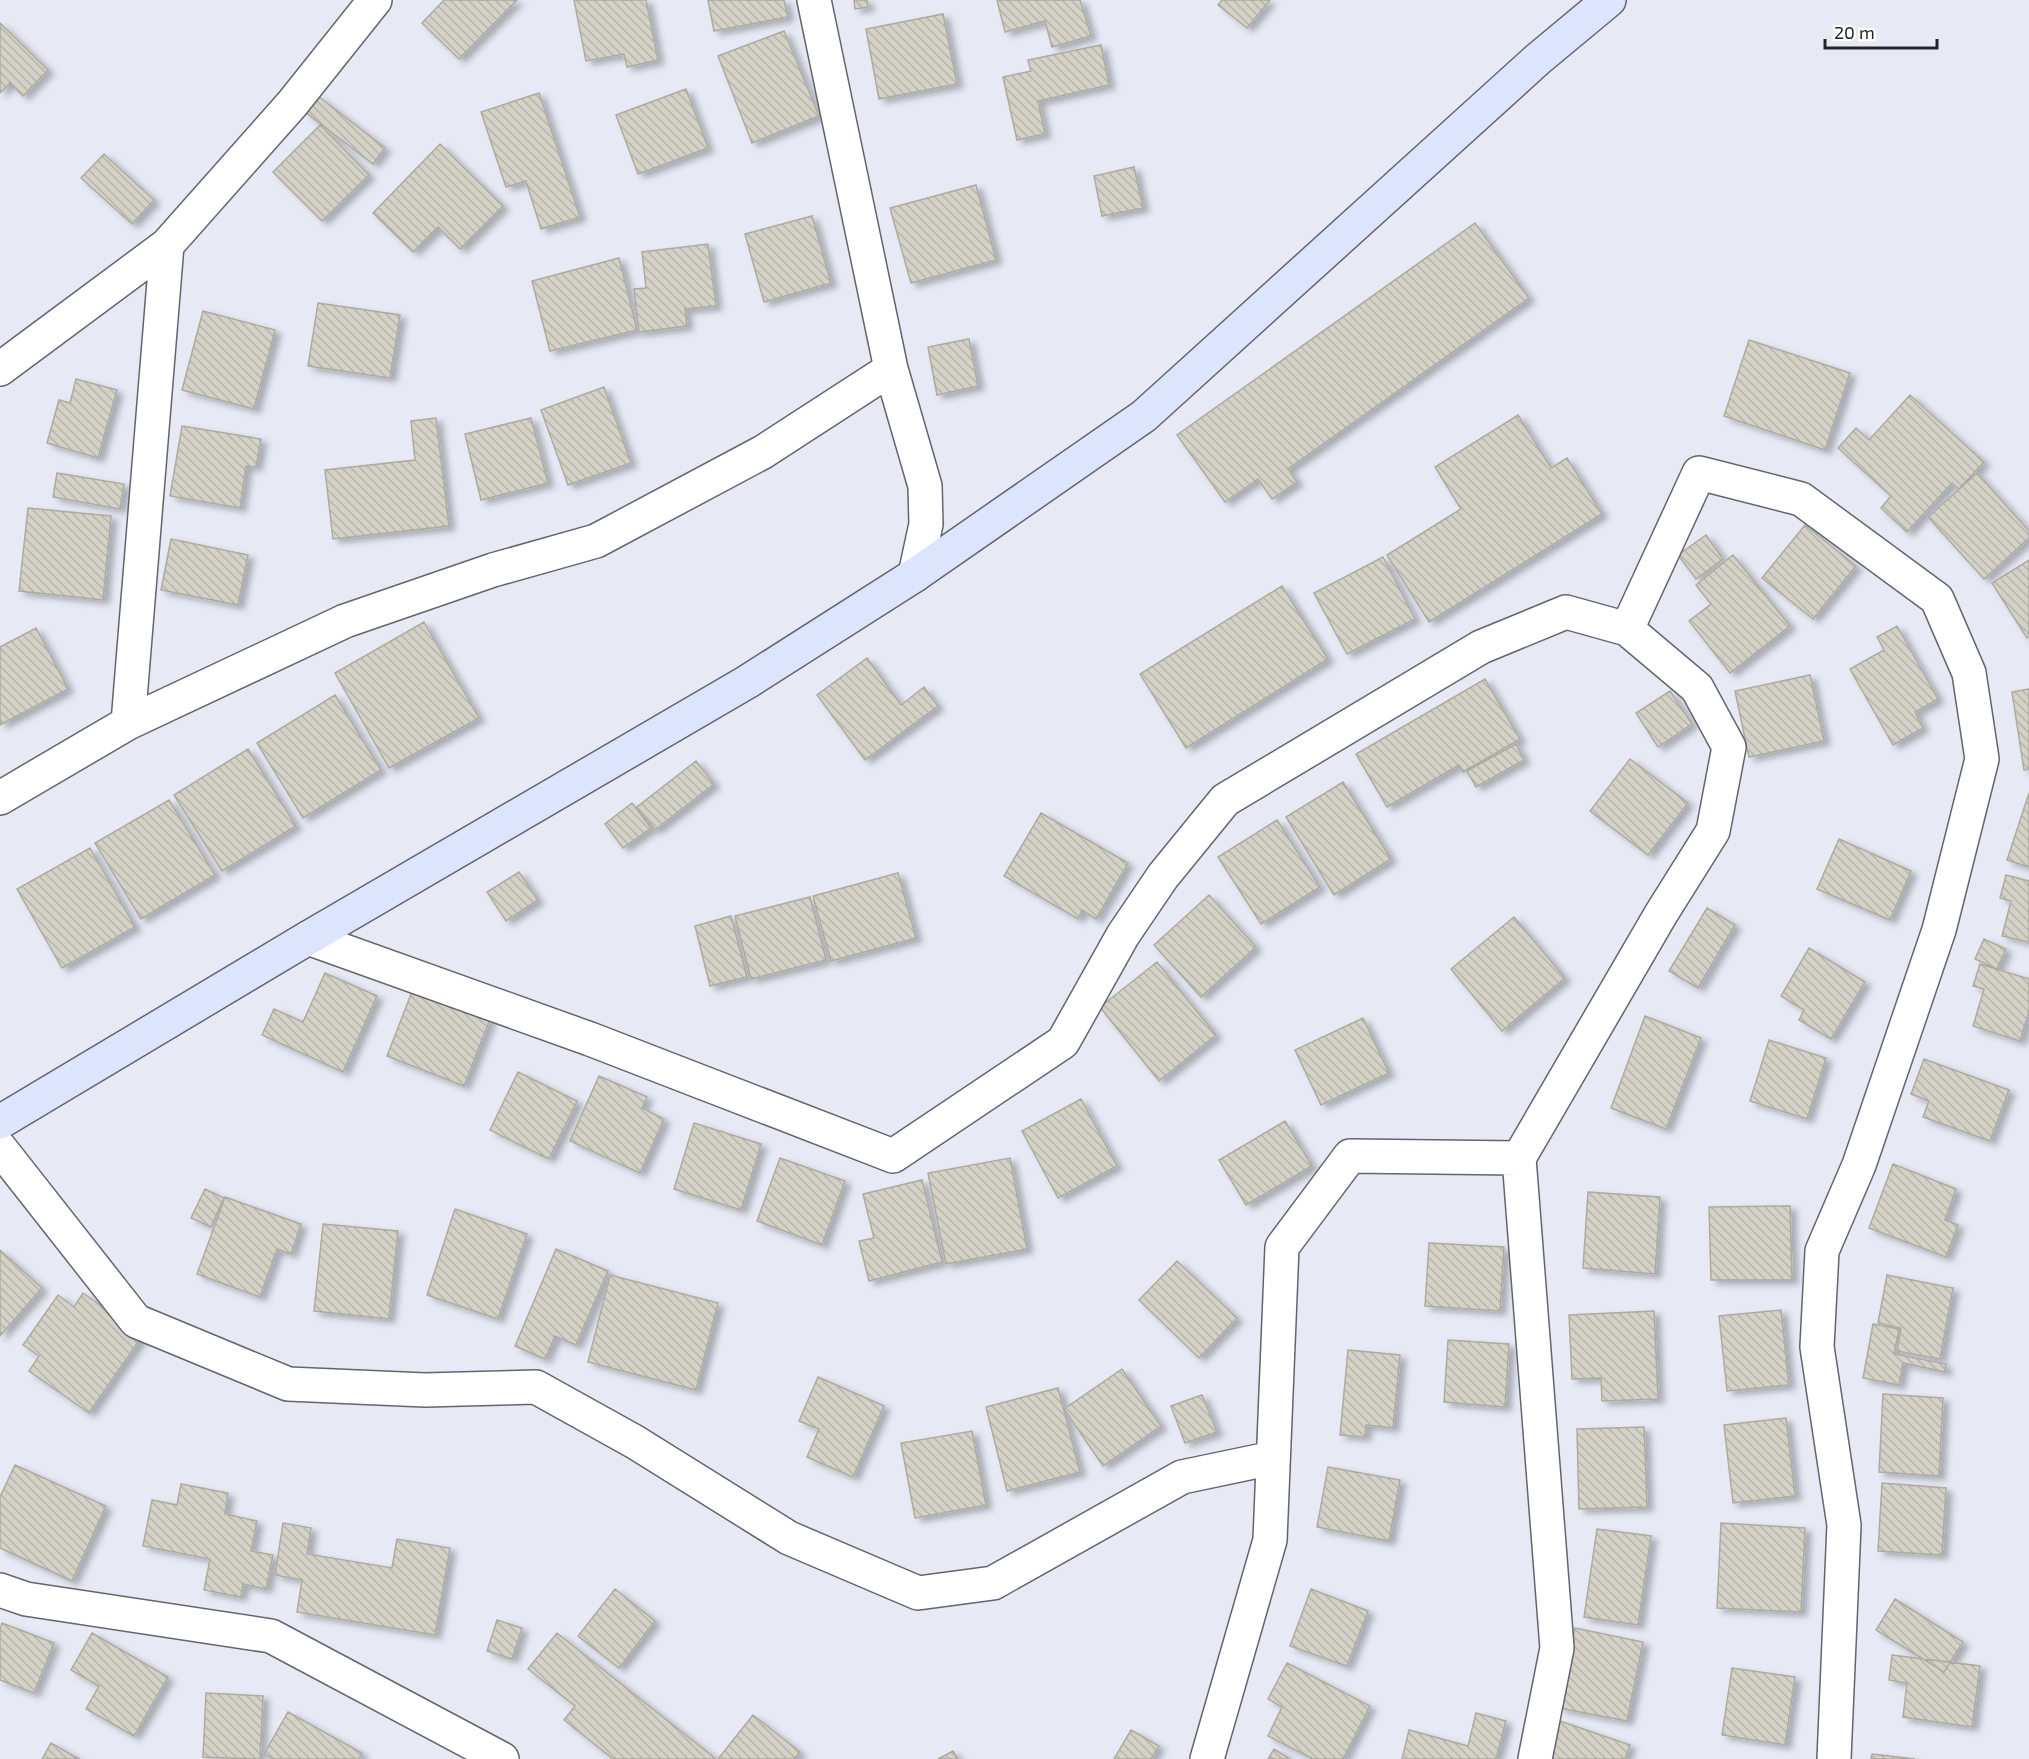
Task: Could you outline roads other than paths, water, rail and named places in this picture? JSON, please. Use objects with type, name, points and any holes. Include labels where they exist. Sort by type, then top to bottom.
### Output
[{"type":"main road","points":[[0,1122],[308,938],[747,682],[915,575],[1143,416],[1538,59],[1609,0]]},
{"type":"street","points":[[0,369],[167,245],[291,104],[375,0]]},
{"type":"street","points":[[814,0],[891,369],[925,486],[926,524],[915,575]]},
{"type":"street","points":[[128,723],[167,245]]},
{"type":"street","points":[[0,798],[128,723],[345,621],[493,570],[597,542],[763,452],[891,369]]},
{"type":"street","points":[[1627,629],[1700,473],[1801,499],[1937,599],[1969,673],[1982,759],[1939,930],[1859,1165],[1822,1251],[1817,1347],[1844,1525],[1834,1759]]},
{"type":"street","points":[[308,938],[590,1039],[893,1156],[1063,1042],[1123,935],[1163,876],[1225,800],[1481,647],[1566,612],[1627,629],[1697,688],[1729,747],[1713,831],[1661,914],[1520,1158],[1557,1648],[1535,1759]]},
{"type":"street","points":[[0,1148],[136,1321],[288,1384],[425,1390],[536,1387],[635,1442],[789,1538],[918,1593],[993,1583],[1182,1477],[1273,1458]]},
{"type":"street","points":[[1207,1759],[1270,1539],[1282,1247],[1350,1156],[1520,1158]]},
{"type":"street","points":[[0,1590],[26,1599],[271,1636],[455,1748],[502,1759]]}]
